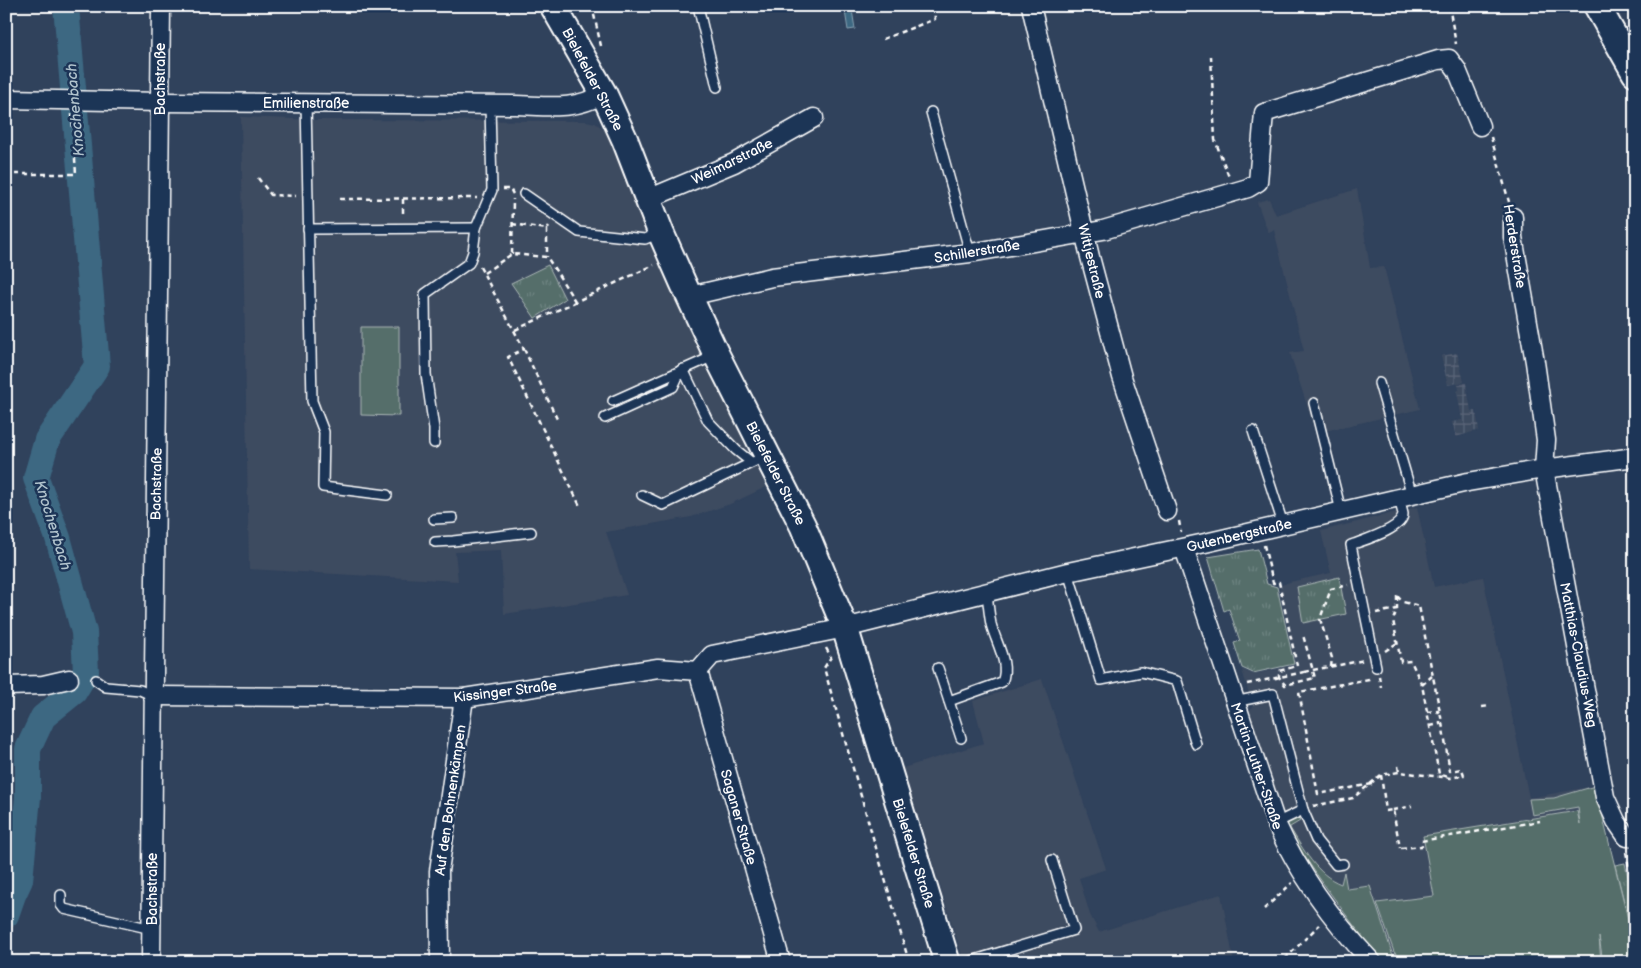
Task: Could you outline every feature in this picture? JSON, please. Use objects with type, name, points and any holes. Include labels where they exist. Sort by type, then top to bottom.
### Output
[{"type":"main road","name":"Bielefelder Straße","points":[[553,6],[604,94],[625,140],[661,233],[716,354],[759,459],[803,526],[846,628],[947,962]]},
{"type":"main road","points":[[1597,6],[1635,73]]},
{"type":"street","name":"Bachstraße","points":[[151,962],[161,6]]},
{"type":"street","name":"Wittjestraße","points":[[1030,6],[1122,377],[1167,511]]},
{"type":"street","name":"Schillerstraße","points":[[690,296],[772,277],[970,253],[1085,234],[1248,188],[1258,182],[1264,113],[1438,60],[1449,59]]},
{"type":"street","points":[[1449,59],[1458,70],[1480,126]]},
{"type":"street","name":"Emilienstraße","points":[[6,99],[565,107],[580,105],[604,94]]},
{"type":"street","name":"Weimarstraße","points":[[648,199],[734,163],[814,118]]},
{"type":"street","name":"Herderstraße","points":[[1513,217],[1514,237],[1546,440],[1544,469]]},
{"type":"street","name":"Gutenbergstraße","points":[[846,628],[1068,572],[1184,548],[1468,482],[1544,469],[1635,458]]},
{"type":"street","name":"Matthias-Claudius-Weg","points":[[1544,469],[1605,797],[1616,821],[1627,837]]},
{"type":"street","name":"Martin-Luther-Straße","points":[[1184,548],[1276,823],[1286,846],[1302,873],[1331,913],[1353,942],[1372,962]]},
{"type":"street","points":[[698,672],[712,655],[846,628]]},
{"type":"street","name":"Kissinger Straße","points":[[153,696],[464,698],[658,668],[698,672]]},
{"type":"street","name":"Saganer Straße","points":[[698,672],[781,962]]},
{"type":"street","points":[[6,686],[44,685],[69,678]]},
{"type":"street","name":"Auf den Bohnenkämpen","points":[[440,962],[439,871],[464,698]]},
{"type":"lane","points":[[698,6],[717,87]]},
{"type":"lane","points":[[306,102],[312,401],[324,432],[323,487],[387,495]]},
{"type":"lane","points":[[434,443],[434,428],[426,374],[425,294],[469,263],[473,252],[476,228],[490,194],[490,105]]},
{"type":"lane","points":[[931,112],[970,253]]},
{"type":"lane","points":[[524,194],[579,232],[644,239],[661,233]]},
{"type":"lane","points":[[308,229],[476,228]]},
{"type":"lane","points":[[613,401],[716,354]]},
{"type":"lane","points":[[605,418],[673,387],[682,370]]},
{"type":"lane","points":[[682,370],[708,421],[736,450],[759,459]]},
{"type":"lane","points":[[1376,667],[1351,545],[1392,529],[1400,521],[1406,497],[1380,383]]},
{"type":"lane","points":[[1314,403],[1341,511]]},
{"type":"lane","points":[[1254,430],[1283,524]]},
{"type":"lane","points":[[642,495],[663,505],[759,459]]},
{"type":"lane","points":[[434,518],[453,518]]},
{"type":"lane","points":[[434,542],[531,532]]},
{"type":"lane","points":[[1068,572],[1101,680],[1141,672],[1177,681],[1196,744]]},
{"type":"lane","points":[[949,702],[1002,682],[1005,675],[1004,664],[990,616],[987,592]]},
{"type":"lane","points":[[938,668],[961,738]]},
{"type":"lane","name":"Kissinger Straße","points":[[96,680],[106,687],[140,690],[153,696]]},
{"type":"lane","points":[[1232,694],[1273,694],[1316,840],[1336,865],[1344,864]]},
{"type":"lane","points":[[1276,823],[1307,808]]},
{"type":"lane","points":[[968,962],[1074,930],[1052,860]]},
{"type":"lane","points":[[62,895],[61,905],[64,909],[152,929]]},
{"type":"path","points":[[592,6],[598,38]]},
{"type":"path","points":[[883,39],[935,19],[934,6]]},
{"type":"path","points":[[1449,6],[1456,45],[1449,59]]},
{"type":"path","points":[[1211,56],[1215,140],[1234,192]]},
{"type":"path","points":[[6,174],[76,174],[67,100]]},
{"type":"path","name":"Herderstraße","points":[[1480,126],[1488,130],[1513,217]]},
{"type":"path","points":[[258,178],[271,196],[308,197]]},
{"type":"path","points":[[340,199],[403,199],[490,194],[510,189],[514,195],[512,254]]},
{"type":"path","points":[[403,199],[403,228]]},
{"type":"path","points":[[556,216],[547,229],[547,257],[575,301]]},
{"type":"path","points":[[512,224],[547,229]]},
{"type":"path","points":[[473,252],[515,330],[557,420]]},
{"type":"path","points":[[484,273],[512,254],[547,257]]},
{"type":"path","points":[[515,330],[651,267]]},
{"type":"path","points":[[524,348],[508,357],[581,508]]},
{"type":"path","points":[[1167,511],[1176,508],[1184,548]]},
{"type":"path","points":[[1265,549],[1273,583],[1279,582],[1297,666],[1279,671],[1279,677],[1285,685],[1315,678],[1303,635]]},
{"type":"path","points":[[1331,667],[1332,658],[1320,619],[1331,589],[1341,587]]},
{"type":"path","points":[[1451,778],[1439,774],[1422,685],[1410,661],[1401,662],[1393,620],[1397,608],[1397,596],[1403,602],[1419,606],[1450,771],[1462,769],[1464,775]]},
{"type":"path","points":[[1380,612],[1397,608]]},
{"type":"path","points":[[819,633],[831,657],[824,668],[909,962]]},
{"type":"path","points":[[1382,653],[1397,643]]},
{"type":"path","points":[[1232,694],[1279,677],[1360,661]]},
{"type":"path","points":[[1422,685],[1432,677],[1431,667]]},
{"type":"path","points":[[1369,679],[1299,692],[1318,794],[1372,784]]},
{"type":"path","points":[[1482,707],[1490,706]]},
{"type":"path","points":[[1427,712],[1438,711],[1440,717],[1440,724],[1430,726]]},
{"type":"path","points":[[1398,766],[1399,772]]},
{"type":"path","points":[[1307,808],[1353,798],[1381,775],[1399,772],[1451,778],[1468,774]]},
{"type":"path","points":[[1381,775],[1386,811],[1412,806]]},
{"type":"path","points":[[1394,810],[1400,848],[1422,846],[1421,841],[1540,821]]},
{"type":"path","points":[[1627,837],[1625,854],[1635,897]]},
{"type":"path","points":[[1264,909],[1302,873]]},
{"type":"path","points":[[1285,959],[1331,913]]},
{"type":"shaded area","points":[[852,10],[855,29],[848,30],[845,11]]},
{"type":"shaded area","points":[[241,117],[316,120],[586,121],[595,123],[610,135],[683,312],[766,487],[730,504],[691,517],[606,532],[627,595],[504,614],[501,550],[455,552],[458,581],[249,569]]},
{"type":"shaded area","points":[[1357,189],[1370,268],[1384,267],[1420,409],[1316,433],[1290,353],[1304,351],[1274,230],[1268,232],[1257,202],[1269,199],[1276,215]]},
{"type":"shaded area","points":[[1457,353],[1464,382],[1448,385],[1441,356]]},
{"type":"shaded area","points":[[1466,383],[1471,411],[1476,411],[1479,430],[1456,437],[1452,422],[1462,420],[1457,391],[1459,390],[1458,384]]},
{"type":"shaded area","points":[[1417,507],[1434,587],[1483,577],[1529,798],[1595,786],[1635,946],[1635,962],[1385,962],[1336,903],[1307,863],[1288,829],[1246,712],[1253,707],[1242,670],[1254,674],[1295,665],[1279,586],[1331,573],[1321,531]]},
{"type":"shaded area","points":[[1042,679],[1106,869],[1079,878],[1090,915],[1099,932],[1221,894],[1234,962],[964,962],[903,768],[984,743],[973,701]]},
{"type":"green space","points":[[548,265],[565,299],[535,318],[511,283]]},
{"type":"green space","points":[[361,327],[399,327],[399,416],[361,415]]},
{"type":"green space","points":[[1258,549],[1267,584],[1277,587],[1294,664],[1253,673],[1242,668],[1234,643],[1240,641],[1229,609],[1224,611],[1208,557]]},
{"type":"green space","points":[[1339,577],[1346,614],[1303,623],[1297,587]]},
{"type":"green space","points":[[1595,786],[1635,947],[1635,962],[1603,962],[1599,937],[1601,962],[1405,962],[1394,952],[1377,903],[1434,896],[1423,836],[1577,811],[1580,824],[1578,807],[1532,815],[1529,799],[1554,798]]},
{"type":"green space","points":[[1299,818],[1300,821],[1290,828],[1318,868],[1332,880],[1341,884],[1344,872],[1347,889],[1370,886],[1392,953],[1403,962],[1386,962],[1355,927],[1297,843],[1285,821]]},
{"type":"green space","points":[[1625,863],[1635,909],[1635,946],[1615,865]]},
{"type":"waterway","name":"Knochenbach","points":[[6,915],[20,880],[28,797],[28,749],[43,717],[74,692],[86,672],[84,632],[58,538],[36,478],[47,440],[97,366],[66,6]]}]
